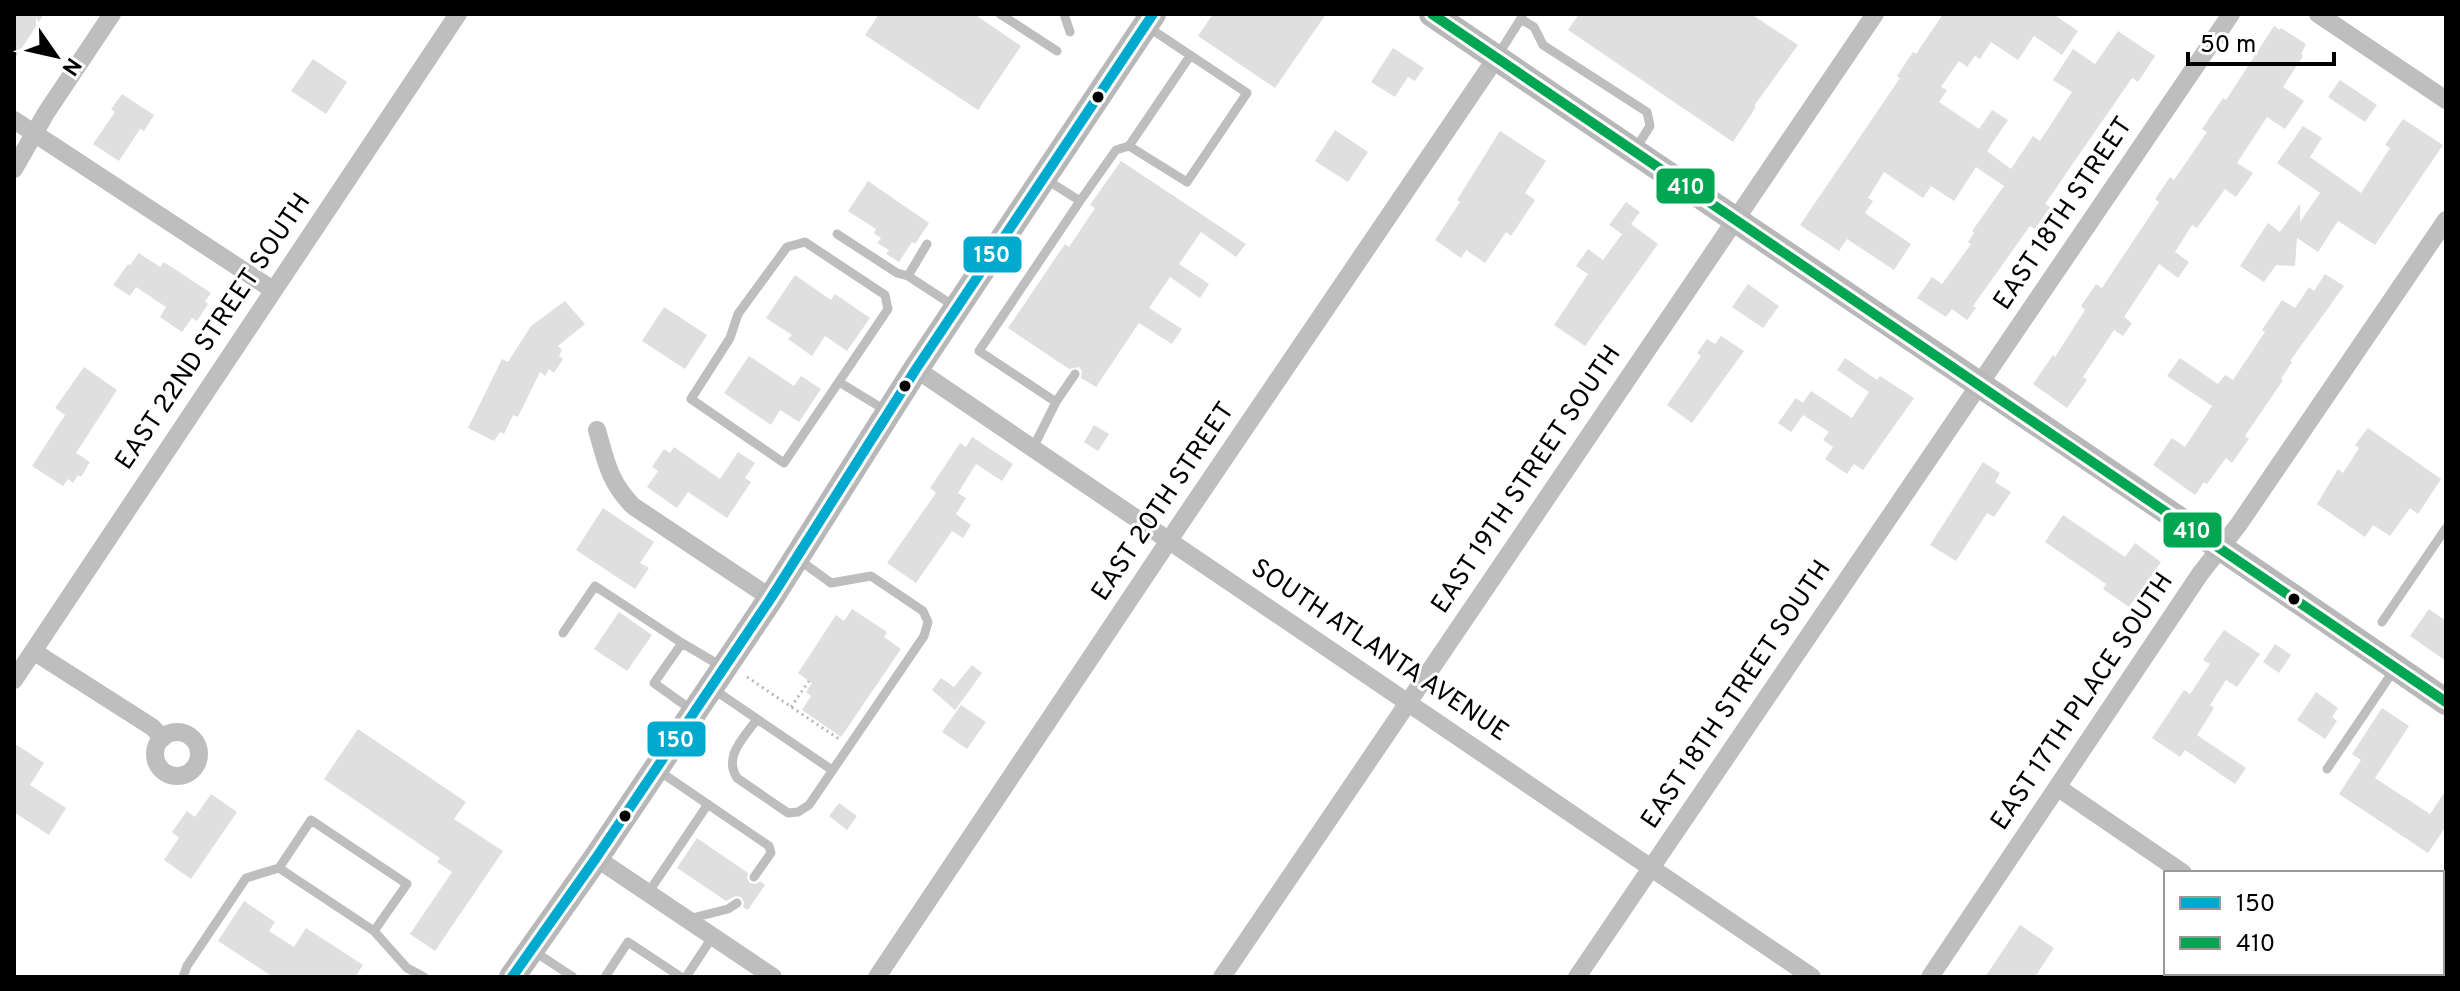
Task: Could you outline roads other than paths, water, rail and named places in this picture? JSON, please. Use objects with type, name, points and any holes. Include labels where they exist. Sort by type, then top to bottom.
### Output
[{"type":"main road","points":[[1432,14],[2222,547],[2446,702]]},
{"type":"main road","points":[[512,977],[694,712],[727,677],[771,598],[888,412],[1149,20]]},
{"type":"street","points":[[14,169],[112,14]]},
{"type":"street","name":"EAST 22ND STREET SOUTH","points":[[14,680],[458,14]]},
{"type":"street","name":"EAST 19TH STREET SOUTH","points":[[1222,977],[1875,14]]},
{"type":"street","name":"EAST 18TH STREET","points":[[1940,443],[2231,14]]},
{"type":"street","points":[[2318,14],[2446,100]]},
{"type":"street","name":"EAST 20TH STREET","points":[[877,977],[1496,58]]},
{"type":"street","points":[[14,120],[273,290]]},
{"type":"street","name":"EAST 17TH PLACE SOUTH","points":[[1930,977],[2200,574],[2222,547],[2446,220]]},
{"type":"street","name":"SOUTH ATLANTA AVENUE","points":[[916,369],[1812,977]]},
{"type":"street","points":[[597,430],[609,473],[619,492],[633,506],[771,598]]},
{"type":"street","name":"EAST 18TH STREET SOUTH","points":[[1577,977],[1940,443]]},
{"type":"street","points":[[33,651],[152,727],[163,738]]},
{"type":"street","points":[[2057,787],[2180,871]]},
{"type":"street","points":[[596,858],[773,977]]},
{"type":"lane","points":[[1000,14],[1057,51]]},
{"type":"lane","points":[[1064,14],[1070,32]]},
{"type":"lane","points":[[1496,58],[1522,16],[1534,27],[1543,45],[1647,112],[1650,126],[1635,151]]},
{"type":"lane","points":[[1129,146],[1187,182],[1247,93],[1190,56],[1149,20]]},
{"type":"lane","points":[[1056,402],[979,351],[1116,150],[1129,146],[1190,56]]},
{"type":"lane","points":[[1044,178],[1080,201]]},
{"type":"lane","points":[[837,234],[957,308]]},
{"type":"lane","points":[[805,242],[885,295],[888,309],[839,382],[784,463],[691,399],[730,338],[738,314],[787,247],[805,242]]},
{"type":"lane","points":[[908,276],[927,244]]},
{"type":"lane","points":[[1033,448],[1056,402],[1075,374]]},
{"type":"lane","points":[[839,382],[888,412]]},
{"type":"lane","points":[[2382,622],[2446,528]]},
{"type":"lane","points":[[757,719],[731,757],[732,770],[737,778],[788,813],[798,812],[809,805],[924,636],[928,622],[923,611],[871,576],[831,583],[796,558]]},
{"type":"lane","points":[[563,633],[595,586],[682,643],[727,677],[757,719],[832,770]]},
{"type":"lane","points":[[682,643],[654,683],[694,712]]},
{"type":"lane","points":[[2327,769],[2395,667]]},
{"type":"lane","points":[[656,769],[769,846],[771,853],[754,877]]},
{"type":"lane","points":[[648,893],[708,804]]},
{"type":"lane","points":[[183,977],[187,966],[246,878],[279,868],[311,820],[407,884],[374,931]]},
{"type":"lane","points":[[279,868],[374,931],[407,968],[424,977]]},
{"type":"lane","points":[[688,919],[728,909],[737,903]]},
{"type":"lane","points":[[605,977],[628,942],[684,977],[713,936]]},
{"type":"lane","points":[[531,949],[573,977]]}]
